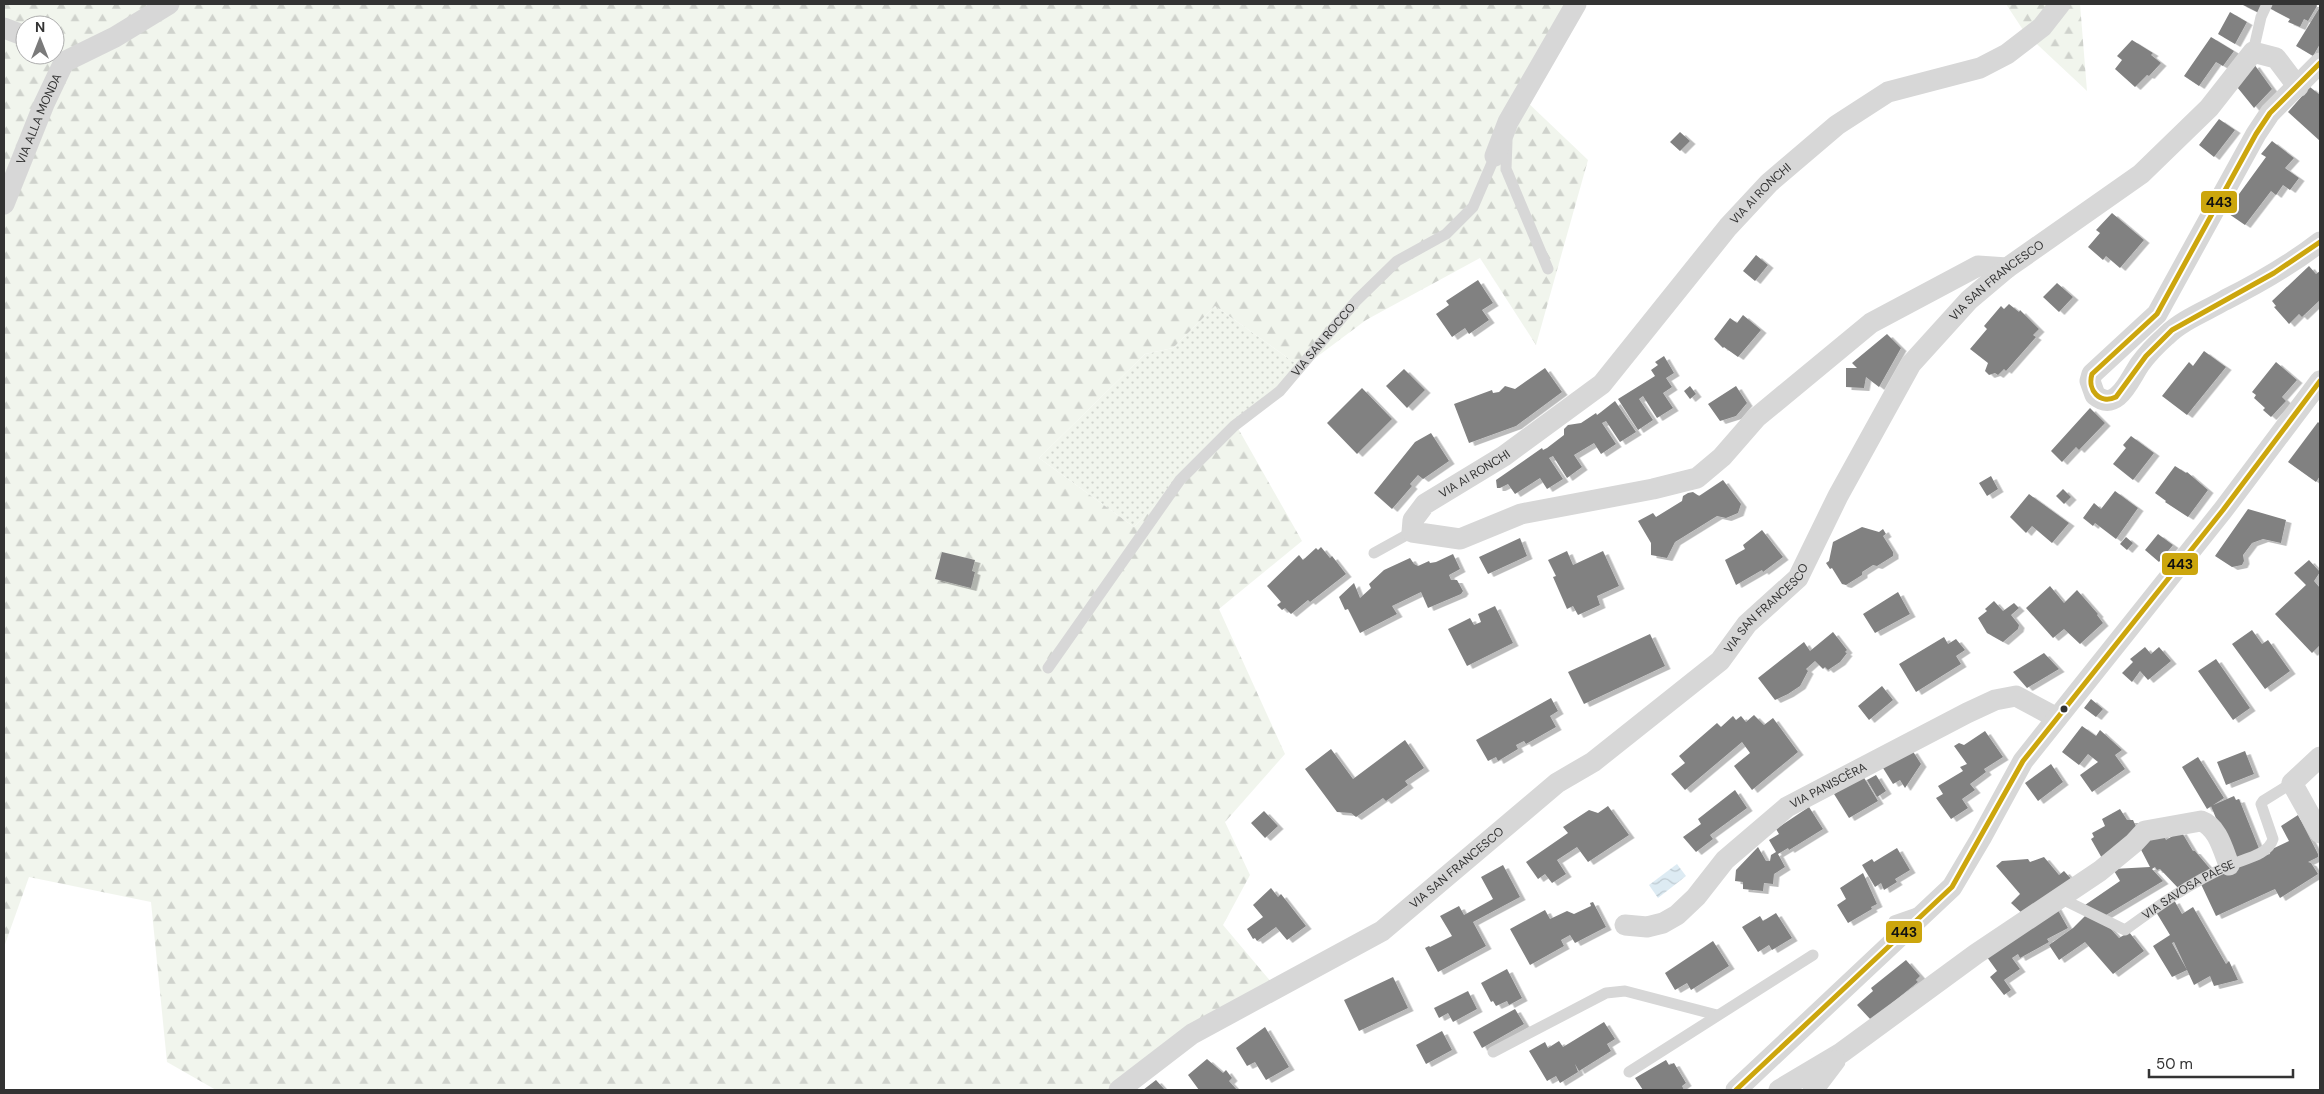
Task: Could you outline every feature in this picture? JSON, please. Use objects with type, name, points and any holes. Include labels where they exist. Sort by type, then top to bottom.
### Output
[{"type":"street","name":"VIA ALLA MONDA","points":[[65,56],[116,36],[169,4]]},
{"type":"street","name":"VIA SAN ROCCO","points":[[1495,156],[1508,122],[1576,4]]},
{"type":"street","name":"VIA AI RONCHI","points":[[1412,532],[1413,520],[1425,504],[1504,456],[1602,384],[1728,226],[1769,183],[1837,125],[1888,92],[1980,68],[2007,54],[2042,27],[2060,4]]},
{"type":"street","points":[[2253,52],[2276,58],[2298,87]]},
{"type":"street","name":"VIA SAN FRANCESCO","points":[[1119,1090],[1192,1034],[1382,931],[1558,783],[1593,762],[1720,660],[1748,624],[1798,578],[1838,496],[1912,364],[1968,300],[2007,268],[2141,174],[2209,108],[2253,52]]},
{"type":"street","points":[[2320,63],[2270,113],[2256,134],[2157,314],[2092,374],[2090,381],[2095,395],[2106,400],[2115,399],[2123,393],[2140,364],[2169,333],[2188,320],[2275,274],[2320,242]]},
{"type":"street","name":"VIA ALLA MONDA","points":[[4,204],[58,65]]},
{"type":"street","points":[[1412,532],[1460,539],[1521,514],[1653,489],[1697,478],[1722,457],[1756,418],[1871,323],[1978,266],[2007,268]]},
{"type":"street","points":[[1736,1090],[1952,887],[1982,838],[2023,761],[2223,510],[2320,381]]},
{"type":"street","name":"VIA PANISCÈRA","points":[[1625,925],[1647,927],[1663,923],[1677,915],[1696,897],[1724,860],[1787,807],[1967,713],[1995,700],[2016,696],[2057,718]]},
{"type":"street","points":[[2320,756],[2292,783],[2320,833]]},
{"type":"street","name":"VIA SAVOSA PAESE","points":[[1778,1090],[1841,1053],[1976,954],[2100,871],[2134,844],[2145,831],[2152,828],[2201,821],[2209,824],[2220,841],[2228,865]]},
{"type":"street","points":[[1813,1090],[1841,1053]]},
{"type":"lane","points":[[2253,52],[2261,17],[2267,4]]},
{"type":"lane","points":[[1508,122],[1506,169],[1548,269]]},
{"type":"lane","name":"VIA SAN ROCCO","points":[[1048,668],[1180,480],[1234,426],[1280,391],[1357,300],[1398,261],[1446,234],[1473,207],[1495,156]]},
{"type":"lane","points":[[1374,553],[1412,532]]},
{"type":"lane","points":[[2228,865],[2266,850],[2271,844],[2272,834],[2262,804],[2267,797],[2292,783]]},
{"type":"lane","name":"VIA SAVOSA PAESE","points":[[2060,898],[2125,930],[2171,897],[2228,865]]},
{"type":"lane","points":[[1894,920],[1928,909]]},
{"type":"lane","points":[[1629,1072],[1813,955]]},
{"type":"lane","points":[[1493,1052],[1606,994],[1625,991],[1717,1015]]},
{"type":"green space","points":[[4,4],[1576,4],[1523,98],[1588,160],[1536,345],[1480,258],[1366,320],[1302,368],[1215,306],[1173,348],[1145,354],[1039,458],[1134,527],[1235,423],[1302,541],[1219,609],[1285,754],[1225,822],[1250,875],[1223,925],[1277,989],[1119,1090],[216,1090],[167,1062],[151,902],[29,877],[4,947]]},
{"type":"green space","points":[[2006,4],[2080,4],[2087,91],[2025,33]]},
{"type":"green space","points":[[1215,306],[1302,368],[1235,423],[1134,527],[1039,458],[1145,354],[1173,348]]},
{"type":"water","points":[[1677,864],[1686,876],[1658,898],[1649,885]]},
{"type":"building","points":[[2241,4],[2264,4],[2259,13]]},
{"type":"building","points":[[2271,4],[2316,4],[2317,6],[2308,21],[2304,19],[2300,27],[2288,22],[2290,19],[2269,8]]},
{"type":"building","points":[[2320,7],[2320,44],[2313,56],[2296,46]]},
{"type":"building","points":[[2230,12],[2247,22],[2235,44],[2218,34]]},
{"type":"building","points":[[2211,37],[2234,51],[2223,66],[2216,62],[2199,86],[2184,76]]},
{"type":"building","points":[[2132,40],[2153,53],[2151,55],[2161,63],[2135,87],[2115,69],[2122,60],[2117,56]]},
{"type":"building","points":[[2254,64],[2272,89],[2254,108],[2233,82]]},
{"type":"building","points":[[2310,87],[2320,95],[2320,141],[2288,112]]},
{"type":"building","points":[[2219,119],[2235,130],[2214,157],[2199,145]]},
{"type":"building","points":[[1680,132],[1690,141],[1680,151],[1670,142]]},
{"type":"building","points":[[2272,141],[2294,158],[2285,168],[2299,178],[2290,190],[2283,185],[2276,195],[2271,191],[2245,225],[2229,214],[2235,207],[2231,205],[2266,157],[2261,154]]},
{"type":"building","points":[[2112,213],[2144,240],[2120,268],[2106,256],[2103,260],[2088,247],[2100,233],[2096,230]]},
{"type":"building","points":[[1756,255],[1768,265],[1755,281],[1743,271]]},
{"type":"building","points":[[2309,266],[2316,274],[2320,271],[2320,300],[2302,317],[2299,314],[2289,324],[2274,307],[2276,306],[2272,301]]},
{"type":"building","points":[[1478,280],[1493,303],[1482,310],[1489,320],[1469,334],[1465,328],[1452,337],[1436,314],[1449,305],[1446,301]]},
{"type":"building","points":[[2057,283],[2073,297],[2059,312],[2043,297]]},
{"type":"building","points":[[2009,304],[2019,312],[2020,310],[2039,329],[2033,335],[2036,337],[2006,371],[2004,369],[1998,375],[1995,373],[1989,375],[1985,371],[1988,363],[1970,349],[1987,329],[1984,326],[2001,306],[2004,309]]},
{"type":"building","points":[[1743,315],[1761,330],[1738,357],[1723,348],[1714,339],[1730,318],[1737,323]]},
{"type":"building","points":[[1887,334],[1901,348],[1879,387],[1866,377],[1864,388],[1846,387],[1846,368],[1857,368],[1852,363]]},
{"type":"building","points":[[2204,351],[2226,367],[2187,415],[2162,396],[2189,362],[2193,366]]},
{"type":"building","points":[[1664,356],[1674,373],[1666,378],[1672,387],[1663,393],[1673,408],[1657,418],[1643,396],[1639,399],[1653,420],[1638,430],[1618,399],[1655,376],[1651,370],[1658,365],[1655,362]]},
{"type":"building","points":[[2276,362],[2297,380],[2282,397],[2286,401],[2271,417],[2263,410],[2265,408],[2254,398],[2256,395],[2252,392]]},
{"type":"building","points":[[1545,368],[1562,392],[1516,426],[1469,443],[1454,404],[1492,390],[1493,393],[1499,392],[1505,386],[1515,389]]},
{"type":"building","points":[[1404,369],[1425,390],[1407,408],[1386,386]]},
{"type":"building","points":[[1690,386],[1696,394],[1690,399],[1684,391]]},
{"type":"building","points":[[1736,386],[1747,403],[1736,416],[1720,421],[1708,404]]},
{"type":"building","points":[[1362,388],[1392,419],[1357,454],[1327,423]]},
{"type":"building","points":[[1615,401],[1636,432],[1620,442],[1606,421],[1602,423],[1616,444],[1601,454],[1594,443],[1574,455],[1582,467],[1567,478],[1553,456],[1549,458],[1563,479],[1547,489],[1540,478],[1515,494],[1508,484],[1497,488],[1496,480],[1542,448],[1543,450],[1547,448],[1564,435],[1564,429],[1568,425],[1581,423],[1596,413],[1597,415]]},
{"type":"building","points":[[2090,408],[2105,423],[2079,450],[2076,447],[2062,462],[2051,451]]},
{"type":"building","points":[[2318,422],[2320,424],[2320,476],[2316,482],[2288,462]]},
{"type":"building","points":[[1431,433],[1449,461],[1423,479],[1418,475],[1410,484],[1412,486],[1392,509],[1374,493],[1415,442]]},
{"type":"building","points":[[2131,436],[2154,453],[2133,480],[2113,464],[2126,448],[2123,445]]},
{"type":"building","points":[[2175,466],[2187,472],[2208,490],[2188,517],[2155,493]]},
{"type":"building","points":[[1991,476],[1998,489],[1987,496],[1979,483]]},
{"type":"building","points":[[1723,480],[1741,504],[1738,513],[1726,518],[1717,516],[1675,542],[1667,558],[1651,555],[1651,543],[1638,521],[1653,513],[1656,517],[1682,501],[1683,496],[1688,493],[1693,492],[1699,496]]},
{"type":"building","points":[[2063,489],[2071,497],[2064,504],[2056,496]]},
{"type":"building","points":[[2115,491],[2138,508],[2116,539],[2095,523],[2093,526],[2083,518],[2094,503],[2101,509]]},
{"type":"building","points":[[2029,494],[2069,523],[2052,543],[2032,526],[2026,533],[2010,517]]},
{"type":"building","points":[[2248,509],[2286,520],[2281,543],[2263,539],[2252,543],[2243,555],[2244,561],[2242,565],[2232,567],[2215,556]]},
{"type":"building","points":[[1862,527],[1879,532],[1883,529],[1886,534],[1883,536],[1893,552],[1893,556],[1877,566],[1873,565],[1846,585],[1842,584],[1832,568],[1830,569],[1826,563],[1829,561],[1833,542]]},
{"type":"building","points":[[1762,530],[1783,557],[1763,572],[1762,570],[1736,585],[1725,560],[1745,549],[1743,545]]},
{"type":"building","points":[[2158,534],[2173,545],[2159,562],[2145,550]]},
{"type":"building","points":[[2126,537],[2133,543],[2127,550],[2120,544]]},
{"type":"building","points":[[1520,538],[1527,556],[1488,574],[1479,557]]},
{"type":"building","points":[[1321,547],[1330,558],[1332,556],[1346,574],[1291,614],[1285,608],[1282,610],[1277,605],[1281,602],[1267,586],[1299,555],[1303,560],[1316,548],[1318,550]]},
{"type":"building","points":[[1567,551],[1573,565],[1603,551],[1619,586],[1597,596],[1600,605],[1578,615],[1573,606],[1567,609],[1553,577],[1556,576],[1548,560]]},
{"type":"building","points":[[942,552],[975,560],[972,571],[975,572],[971,588],[935,579]]},
{"type":"building","points":[[1453,554],[1460,569],[1449,575],[1451,580],[1457,580],[1463,591],[1461,594],[1428,608],[1421,592],[1392,606],[1397,614],[1360,633],[1348,609],[1345,610],[1339,597],[1354,583],[1360,598],[1371,588],[1369,584],[1384,570],[1410,558],[1418,566],[1429,561],[1430,563],[1436,562]]},
{"type":"building","points":[[2309,560],[2320,572],[2314,581],[2320,588],[2320,645],[2312,653],[2275,614],[2306,585],[2294,573]]},
{"type":"building","points":[[2050,586],[2064,603],[2077,590],[2098,614],[2103,623],[2080,644],[2064,629],[2053,638],[2026,608]]},
{"type":"building","points":[[1898,592],[1910,614],[1875,633],[1863,614]]},
{"type":"building","points":[[1994,601],[2003,611],[2014,603],[2019,608],[2011,615],[2019,625],[2018,629],[2003,642],[1987,633],[1978,618],[1987,611],[1985,609]]},
{"type":"building","points":[[1495,606],[1513,643],[1467,666],[1448,629],[1470,618],[1474,625],[1481,622],[1478,614]]},
{"type":"building","points":[[2252,630],[2262,644],[2268,640],[2290,671],[2265,689],[2232,644]]},
{"type":"building","points":[[1833,632],[1847,650],[1845,652],[1847,653],[1840,662],[1828,670],[1825,667],[1823,669],[1815,661],[1806,669],[1808,671],[1800,686],[1775,700],[1758,678],[1804,642],[1810,651]]},
{"type":"building","points":[[1650,634],[1665,666],[1584,704],[1568,672]]},
{"type":"building","points":[[1944,637],[1948,644],[1956,639],[1965,650],[1956,656],[1961,664],[1916,692],[1899,664]]},
{"type":"building","points":[[2145,647],[2151,654],[2159,647],[2171,661],[2148,680],[2140,671],[2132,682],[2122,673],[2133,662],[2130,659]]},
{"type":"building","points":[[2044,653],[2059,669],[2027,688],[2013,672]]},
{"type":"building","points":[[2216,659],[2250,708],[2233,720],[2198,671]]},
{"type":"building","points":[[1882,686],[1893,700],[1869,720],[1858,706]]},
{"type":"building","points":[[1551,698],[1558,711],[1550,716],[1556,727],[1526,744],[1524,741],[1516,745],[1518,749],[1498,761],[1496,757],[1488,761],[1476,740]]},
{"type":"building","points":[[2091,699],[2103,709],[2096,717],[2084,708]]},
{"type":"building","points":[[1754,715],[1764,725],[1773,718],[1798,752],[1752,790],[1734,766],[1750,753],[1742,742],[1685,790],[1671,774],[1685,763],[1679,756],[1717,723],[1721,727],[1733,716],[1736,720],[1741,716],[1746,722]]},
{"type":"building","points":[[2082,726],[2096,736],[2100,730],[2122,750],[2115,755],[2125,769],[2092,792],[2080,775],[2098,762],[2088,754],[2079,765],[2062,752]]},
{"type":"building","points":[[1985,731],[2003,757],[1984,769],[1986,772],[1970,784],[1975,790],[1962,799],[1968,808],[1951,819],[1936,798],[1943,794],[1938,786],[1963,771],[1960,767],[1967,764],[1954,746],[1959,743],[1964,745]]},
{"type":"building","points":[[1405,740],[1424,768],[1405,781],[1408,785],[1386,801],[1383,798],[1356,817],[1351,813],[1337,812],[1305,769],[1331,749],[1353,779]]},
{"type":"building","points":[[1912,750],[1921,764],[1905,788],[1900,780],[1893,784],[1883,768]]},
{"type":"building","points":[[2245,751],[2254,774],[2226,785],[2217,762]]},
{"type":"building","points":[[2198,757],[2224,798],[2207,809],[2182,767]]},
{"type":"building","points":[[2051,764],[2063,782],[2038,801],[2025,783]]},
{"type":"building","points":[[1876,775],[1886,791],[1877,797],[1867,780]]},
{"type":"building","points":[[1863,776],[1878,801],[1849,818],[1834,794]]},
{"type":"building","points":[[1735,790],[1747,808],[1710,835],[1713,839],[1696,852],[1683,837],[1701,824],[1698,819]]},
{"type":"building","points":[[2234,796],[2236,800],[2239,799],[2260,851],[2234,862],[2211,806]]},
{"type":"building","points":[[1608,806],[1629,835],[1588,862],[1577,847],[1557,860],[1566,874],[1552,883],[1545,874],[1538,879],[1526,862],[1568,833],[1563,827],[1589,810],[1598,813]]},
{"type":"building","points":[[1809,807],[1823,829],[1789,850],[1788,848],[1778,854],[1785,867],[1774,874],[1773,884],[1764,883],[1763,891],[1743,889],[1743,882],[1735,881],[1736,870],[1758,847],[1766,861],[1770,861],[1771,855],[1776,852],[1769,840],[1779,834],[1776,829]]},
{"type":"building","points":[[2120,809],[2127,820],[2133,820],[2139,833],[2103,860],[2091,839],[2094,837],[2092,833],[2105,826],[2102,819]]},
{"type":"building","points":[[1264,811],[1278,826],[1265,838],[1251,823]]},
{"type":"building","points":[[2298,815],[2318,854],[2318,857],[2308,862],[2311,863],[2318,874],[2280,898],[2275,889],[2216,916],[2200,882],[2258,856],[2270,854],[2268,851],[2289,841],[2281,826]]},
{"type":"building","points":[[2161,830],[2166,840],[2181,831],[2193,851],[2212,871],[2180,890],[2160,869],[2157,870],[2155,867],[2152,869],[2163,881],[2101,918],[2085,905],[2120,881],[2113,869],[2150,867],[2137,842]]},
{"type":"building","points":[[1897,848],[1910,870],[1895,879],[1897,882],[1884,890],[1881,883],[1875,887],[1862,865],[1872,859],[1874,862]]},
{"type":"building","points":[[2044,857],[2059,875],[2064,871],[2073,881],[2026,917],[2011,903],[2020,894],[1996,866],[2002,861],[2028,859],[2030,862]]},
{"type":"building","points":[[1503,865],[1520,897],[1473,922],[1486,946],[1438,972],[1425,948],[1452,936],[1440,916],[1459,906],[1464,915],[1493,899],[1481,877]]},
{"type":"building","points":[[1863,873],[1877,904],[1848,923],[1837,905],[1846,899],[1840,888]]},
{"type":"building","points":[[1271,888],[1278,897],[1281,894],[1306,926],[1287,940],[1276,927],[1257,941],[1255,938],[1253,939],[1247,929],[1263,917],[1253,905]]},
{"type":"building","points":[[2174,900],[2182,914],[2193,907],[2226,964],[2229,961],[2238,980],[2214,986],[2210,976],[2194,985],[2174,942],[2172,943],[2187,970],[2172,977],[2153,946],[2170,935],[2156,912]]},
{"type":"building","points":[[1593,902],[1606,927],[1575,943],[1570,935],[1561,940],[1564,946],[1530,965],[1510,929],[1545,910],[1550,919],[1567,911],[1574,914],[1591,906],[1590,903]]},
{"type":"building","points":[[2055,905],[2068,928],[2047,939],[2049,942],[2020,958],[2018,954],[2012,958],[2020,969],[2004,980],[2011,990],[2004,995],[1990,977],[1997,971],[1984,953]]},
{"type":"building","points":[[1776,913],[1792,938],[1772,950],[1769,945],[1758,952],[1742,927],[1760,916],[1763,921]]},
{"type":"building","points":[[2087,914],[2109,927],[2119,938],[2129,932],[2144,951],[2113,974],[2085,942],[2059,960],[2049,945],[2073,928]]},
{"type":"building","points":[[1713,941],[1729,966],[1691,990],[1687,983],[1675,990],[1665,973]]},
{"type":"building","points":[[1906,960],[1920,976],[1916,980],[1918,982],[1871,1020],[1857,1005],[1873,991],[1871,988]]},
{"type":"building","points":[[1507,969],[1522,998],[1509,1005],[1507,1001],[1496,1006],[1493,1001],[1491,1002],[1481,983]]},
{"type":"building","points":[[1393,977],[1408,1008],[1359,1031],[1344,1000]]},
{"type":"building","points":[[1468,991],[1477,1009],[1453,1022],[1448,1013],[1439,1018],[1434,1008]]},
{"type":"building","points":[[1515,1009],[1524,1024],[1482,1048],[1473,1032]]},
{"type":"building","points":[[1604,1022],[1615,1039],[1607,1044],[1611,1051],[1579,1071],[1575,1064],[1578,1072],[1560,1083],[1556,1076],[1547,1081],[1529,1051],[1545,1042],[1548,1048],[1559,1041],[1563,1047]]},
{"type":"building","points":[[1265,1027],[1289,1067],[1266,1080],[1255,1062],[1247,1066],[1236,1048]]},
{"type":"building","points":[[1442,1031],[1452,1050],[1426,1064],[1416,1045]]},
{"type":"building","points":[[1207,1059],[1223,1073],[1226,1070],[1232,1078],[1229,1081],[1237,1090],[1199,1090],[1188,1075]]},
{"type":"building","points":[[1666,1060],[1669,1065],[1674,1063],[1686,1083],[1682,1086],[1684,1090],[1643,1090],[1635,1078]]},
{"type":"building","points":[[1156,1080],[1165,1090],[1143,1090]]},
{"type":"transit line","name":"443","points":[[2320,63],[2270,113],[2256,134],[2157,314],[2092,374],[2091,385],[2093,390],[2105,399],[2116,397],[2146,356],[2172,330],[2274,273],[2320,242]]},
{"type":"transit line","name":"443","points":[[1736,1090],[1952,887],[2023,761],[2223,510],[2320,381]]}]
